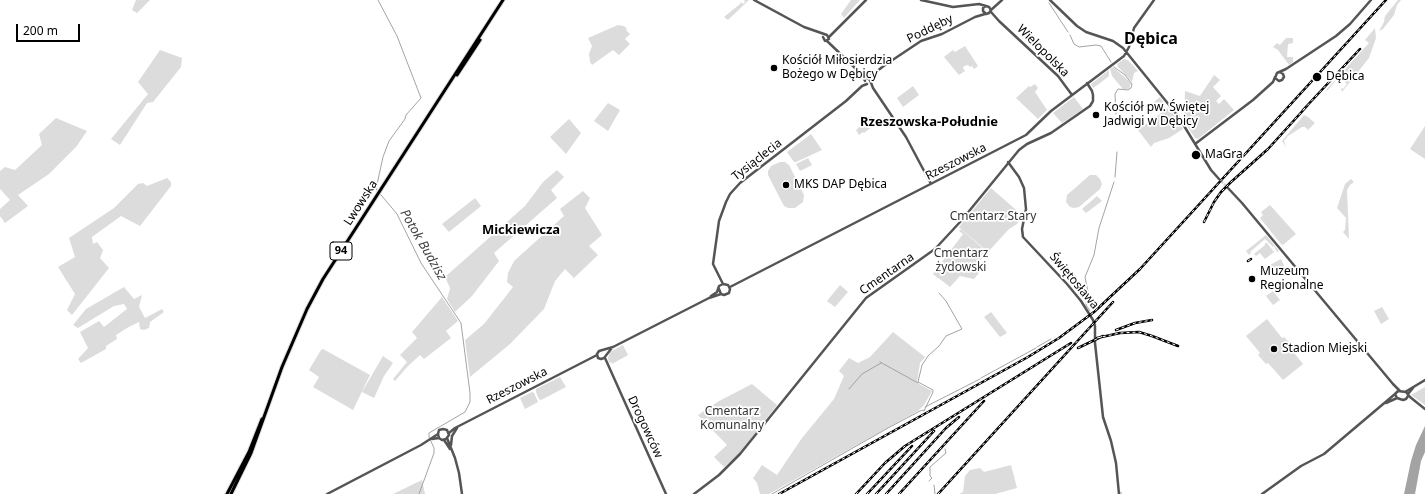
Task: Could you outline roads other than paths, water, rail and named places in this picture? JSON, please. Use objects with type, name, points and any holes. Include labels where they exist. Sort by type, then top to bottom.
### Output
[{"type":"main road","name":"Lwowska","points":[[272,396],[281,370],[307,309],[323,279],[504,0]]},
{"type":"main road","name":"94","points":[[227,494],[244,463],[284,368],[289,352]]},
{"type":"main road","name":"94","points":[[231,494],[251,453],[264,415]]},
{"type":"street","points":[[754,0],[797,24],[827,37],[873,88],[906,138],[931,184]]},
{"type":"street","points":[[827,37],[866,0]]},
{"type":"street","name":"Wielopolska","points":[[921,0],[953,7],[979,4],[988,10],[1058,76],[1072,95]]},
{"type":"street","points":[[988,10],[1002,0]]},
{"type":"street","points":[[1050,0],[1077,26],[1123,48],[1178,116],[1211,170],[1219,179]]},
{"type":"street","points":[[1126,53],[1130,45],[1133,31],[1141,17],[1154,0]]},
{"type":"street","points":[[1276,79],[1276,73],[1282,73],[1336,36],[1350,24],[1370,0]]},
{"type":"street","points":[[979,4],[983,10]]},
{"type":"street","name":"Poddęby","points":[[975,17],[983,10],[988,10]]},
{"type":"street","name":"Poddęby","points":[[868,81],[885,65],[922,41],[942,34],[988,10]]},
{"type":"street","name":"Rzeszowska","points":[[729,286],[1026,135],[1051,111],[1126,53]]},
{"type":"street","points":[[1195,144],[1251,101],[1276,79],[1282,80],[1282,73]]},
{"type":"street","name":"Tysiąclecia","points":[[722,284],[713,264],[719,221],[726,202],[734,189],[750,175],[846,102],[868,81]]},
{"type":"street","name":"Cmentarna","points":[[694,494],[719,475],[740,454],[862,301],[874,291],[926,257],[935,249],[972,209],[1008,162],[1023,146],[1051,133],[1090,106],[1093,101],[1093,95],[1087,83]]},
{"type":"street","name":"Świętosława","points":[[1008,162],[1024,188],[1026,209],[1022,229],[1023,237],[1072,290],[1093,320],[1095,326],[1095,343],[1103,417],[1115,456],[1119,480],[1119,494]]},
{"type":"street","points":[[1228,187],[1400,391]]},
{"type":"street","points":[[602,351],[613,347],[709,298],[721,294],[728,294],[730,291],[729,286],[722,284],[719,290],[709,298]]},
{"type":"street","points":[[719,290],[721,294]]},
{"type":"street","points":[[598,356],[604,357],[613,347]]},
{"type":"street","name":"Rzeszowska","points":[[448,432],[587,360],[598,356],[599,352],[602,351]]},
{"type":"street","name":"Drogowców","points":[[602,351],[666,494]]},
{"type":"street","points":[[1405,392],[1425,380]]},
{"type":"street","points":[[1393,384],[1397,398]]},
{"type":"street","points":[[1406,399],[1413,388]]},
{"type":"street","points":[[1262,494],[1301,466],[1324,454],[1395,393],[1400,391],[1405,392],[1424,408]]},
{"type":"street","points":[[1384,404],[1397,398],[1416,402]]},
{"type":"street","points":[[452,452],[450,441],[459,426]]},
{"type":"street","points":[[327,494],[430,440],[438,434],[440,429],[443,429],[448,432],[447,438],[459,474],[462,494]]},
{"type":"street","points":[[438,434],[439,438]]},
{"type":"street","points":[[430,440],[439,438],[444,440],[452,452]]},
{"type":"waterway","name":"Potok Budzisz","points":[[378,0],[397,36],[421,98],[406,115],[405,119],[389,141],[383,157],[376,189],[397,214],[421,263],[461,323],[470,393],[470,402],[465,412],[429,433],[429,437],[434,448],[434,453],[419,494]]},
{"type":"waterway","points":[[1049,3],[1068,32]]},
{"type":"waterway","points":[[1070,35],[1074,44],[1079,47],[1096,45],[1101,46],[1111,62]]},
{"type":"waterway","points":[[1114,67],[1125,75],[1132,84],[1131,88],[1128,90],[1118,89],[1115,94],[1116,114]]},
{"type":"waterway","points":[[1115,177],[1117,152]]},
{"type":"waterway","points":[[1088,292],[1085,277],[1094,255],[1099,228],[1114,182]]},
{"type":"waterway","points":[[924,411],[933,390],[918,382],[922,365],[946,336],[962,329],[946,301],[939,293]]},
{"type":"waterway","points":[[1087,297],[1086,305],[1090,311]]},
{"type":"waterway","points":[[1037,347],[1051,339]]},
{"type":"waterway","points":[[981,378],[1036,348]]},
{"type":"waterway","points":[[880,362],[918,383]]},
{"type":"waterway","points":[[849,389],[862,374],[881,363]]},
{"type":"waterway","points":[[925,407],[980,379]]},
{"type":"waterway","points":[[772,494],[888,428],[924,410]]},
{"type":"waterway","points":[[929,481],[932,478],[930,476],[930,467],[946,453],[945,449]]},
{"type":"waterway","points":[[934,485],[935,494]]},
{"type":"tunnel","points":[[1219,179],[1227,187]]},
{"type":"railway","points":[[779,494],[1028,357],[1059,338],[1094,312],[1140,269],[1386,0]]},
{"type":"railway","points":[[1303,110],[1360,49]]},
{"type":"railway","points":[[1204,222],[1221,192],[1268,149],[1307,106]]},
{"type":"railway","points":[[938,494],[1113,302]]},
{"type":"railway","points":[[1116,330],[1135,323],[1152,320]]},
{"type":"railway","points":[[1097,338],[1120,333],[1139,332],[1178,346]]},
{"type":"railway","points":[[1078,348],[1103,336]]},
{"type":"railway","points":[[856,494],[885,463],[905,446],[1071,343]]},
{"type":"railway","points":[[899,494],[984,401]]},
{"type":"railway","points":[[886,494],[946,428],[959,417]]},
{"type":"railway","points":[[876,494],[934,431]]},
{"type":"railway","points":[[867,494],[912,446]]},
{"type":"place","name":"Kościół Miłosierdzia Bożego w Dębicy","points":[[774,68]]},
{"type":"place","name":"Dębica","points":[[1317,77]]},
{"type":"place","name":"Kościół pw. Świętej Jadwigi w Dębicy","points":[[1096,115]]},
{"type":"place","name":"MaGra","points":[[1196,155]]},
{"type":"place","name":"MKS DAP Dębica","points":[[786,185]]},
{"type":"place","name":"Muzeum Regionalne","points":[[1252,279]]},
{"type":"place","name":"Stadion Miejski","points":[[1274,349]]},
{"type":"district","name":"Dębica","points":[[1151,39]]},
{"type":"district","name":"Rzeszowska-Południe","points":[[929,122]]},
{"type":"district","name":"Mickiewicza","points":[[521,230]]},
{"type":"park label","name":"Cmentarz Stary","points":[[993,217]]},
{"type":"park label","name":"Cmentarz żydowski","points":[[961,261]]},
{"type":"park label","name":"Cmentarz Komunalny","points":[[732,419]]}]
